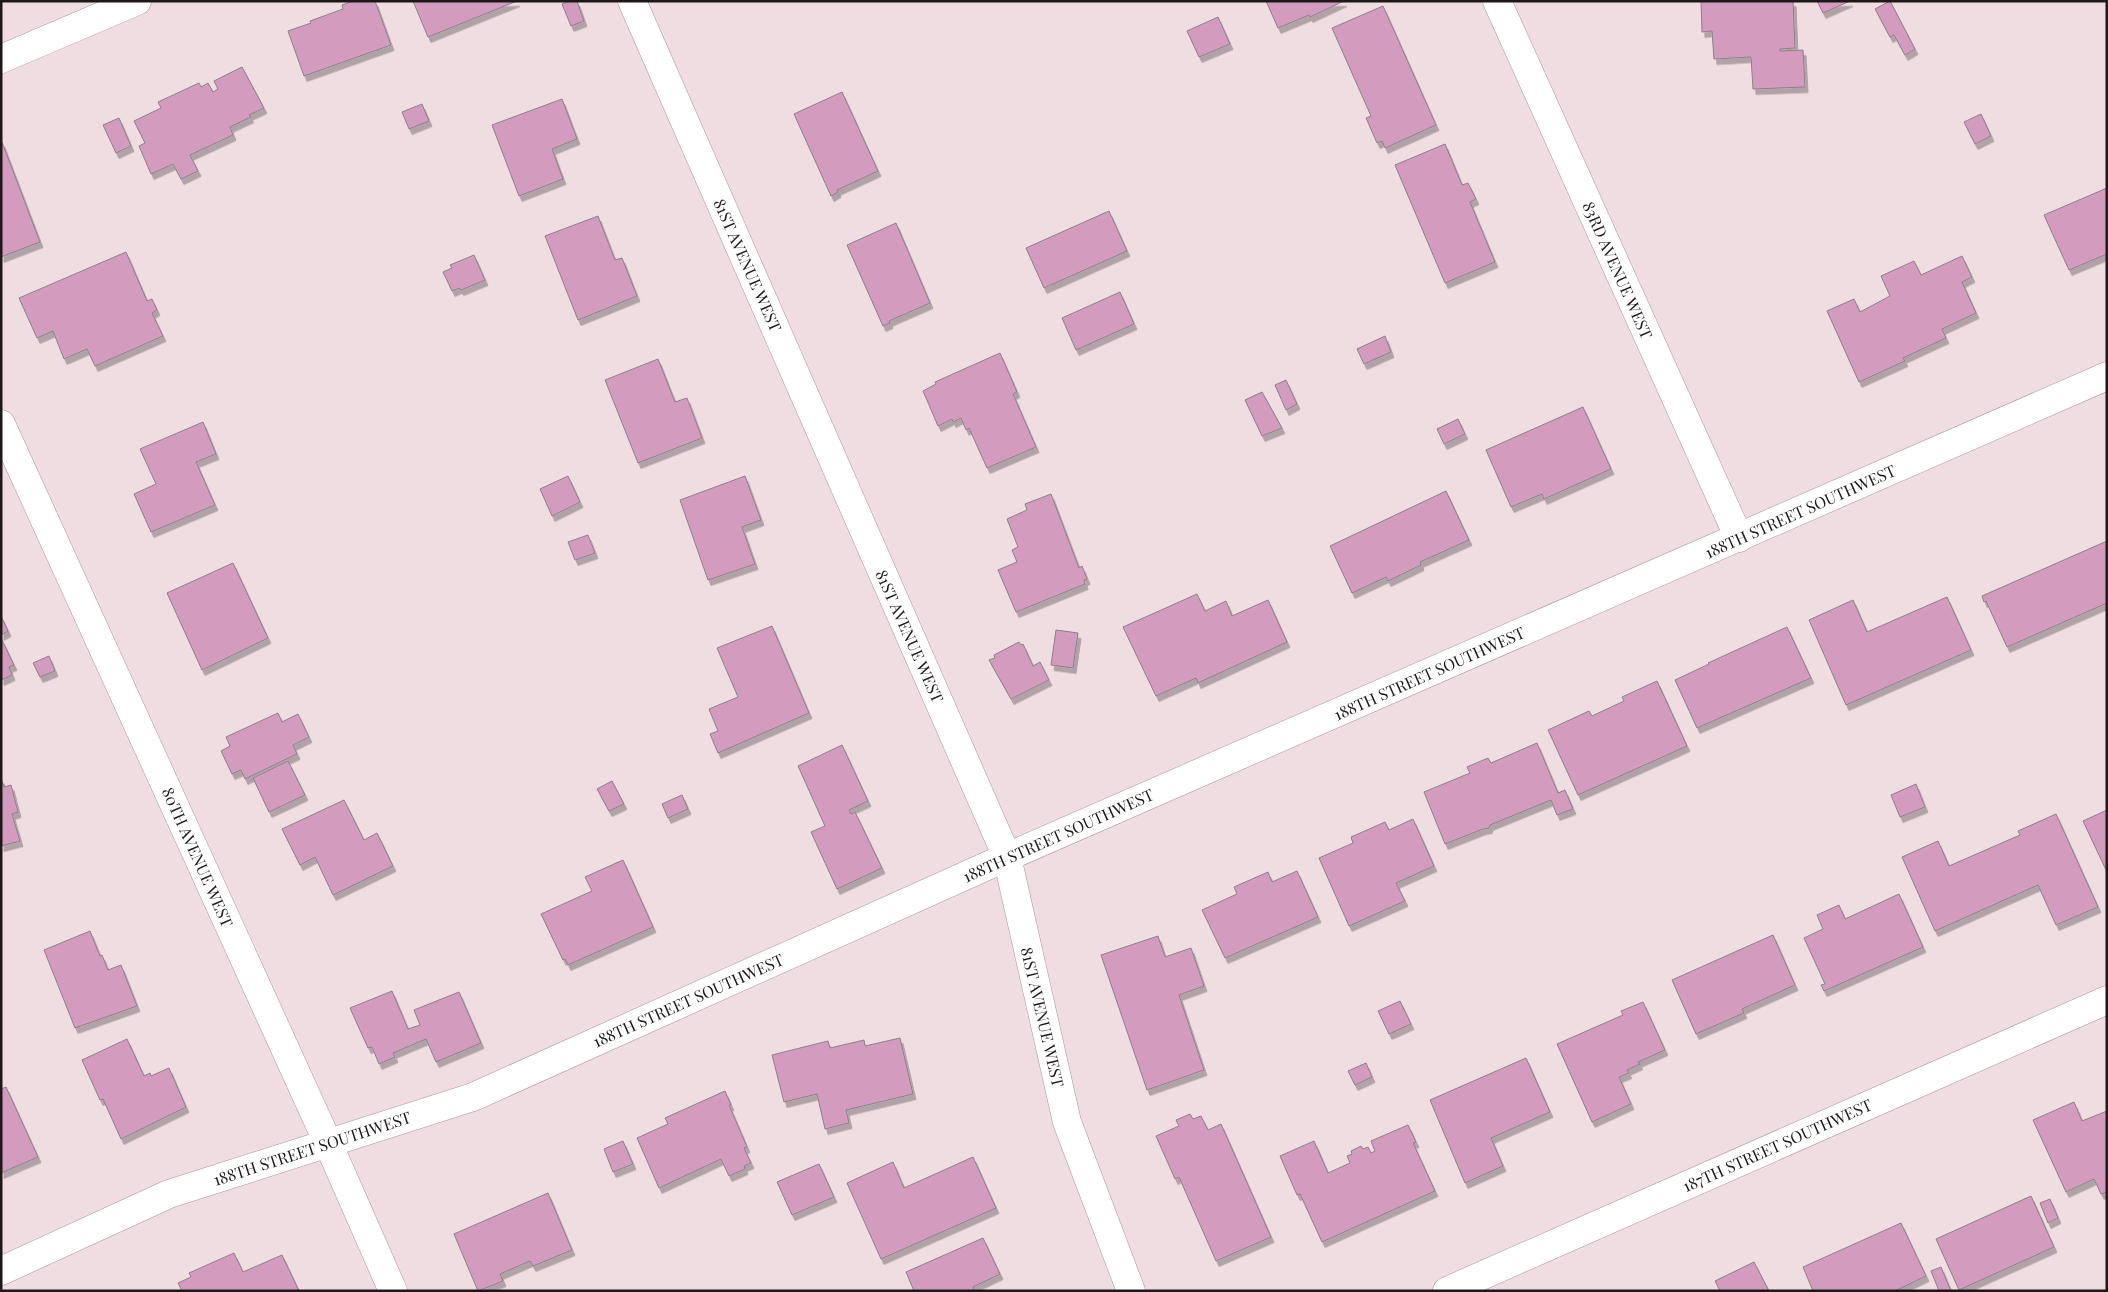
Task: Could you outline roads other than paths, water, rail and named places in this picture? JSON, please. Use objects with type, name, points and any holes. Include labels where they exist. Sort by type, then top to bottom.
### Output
[{"type":"street","points":[[1,59],[137,1]]},
{"type":"street","name":"81ST AVENUE WEST","points":[[632,1],[1007,857],[1067,1122],[1131,1291]]},
{"type":"street","name":"83RD AVENUE WEST","points":[[1496,1],[1739,538]]},
{"type":"street","name":"188TH STREET SOUTHWEST","points":[[1,1271],[169,1194],[473,1097],[1007,857],[2107,376]]},
{"type":"street","name":"80TH AVENUE WEST","points":[[1,424],[328,1143],[393,1291]]},
{"type":"street","name":"187TH STREET SOUTHWEST","points":[[1447,1291],[2107,1000]]}]
